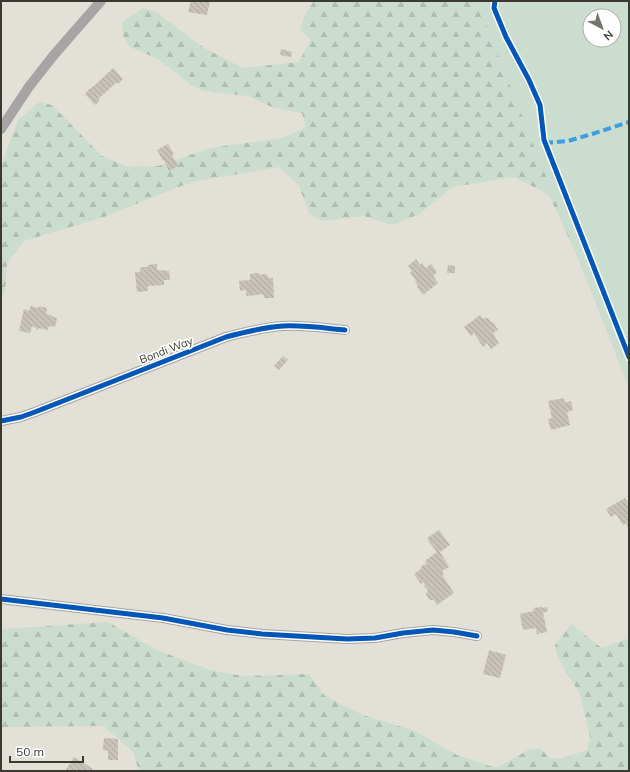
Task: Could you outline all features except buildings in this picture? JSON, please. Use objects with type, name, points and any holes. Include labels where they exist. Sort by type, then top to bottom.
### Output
[{"type":"street","points":[[1,129],[28,88],[49,61],[101,1]]},
{"type":"street","name":"Bondi Way","points":[[1,421],[22,417],[226,337],[245,332],[282,326],[305,326],[345,330]]},
{"type":"street","points":[[1,599],[163,618],[227,630],[262,634],[347,640],[375,638],[403,632],[433,630],[477,636]]},
{"type":"green space","points":[[314,1],[629,1],[629,374],[548,194],[514,177],[453,187],[419,214],[392,225],[364,216],[322,221],[309,213],[299,186],[279,167],[191,182],[104,217],[24,241],[7,263],[5,292],[1,299],[1,166],[18,120],[39,102],[52,105],[102,156],[129,167],[158,166],[210,148],[282,138],[306,127],[302,113],[274,108],[248,96],[204,91],[191,85],[158,59],[130,47],[123,35],[122,22],[144,8],[156,12],[204,48],[243,68],[299,62],[311,39],[300,30],[305,15]]},
{"type":"green space","points":[[477,1],[629,1],[629,388]]},
{"type":"green space","points":[[108,622],[157,650],[210,670],[243,676],[309,674],[325,696],[363,715],[415,731],[457,755],[496,768],[530,749],[540,748],[550,758],[563,758],[587,750],[590,737],[580,694],[558,659],[555,645],[571,624],[602,648],[629,638],[629,771],[139,771],[133,752],[104,726],[1,727],[1,629]]},
{"type":"marked path","points":[[545,143],[568,141],[629,122]]},
{"type":"cycle path","points":[[495,1],[494,8],[506,37],[529,80],[540,105],[544,140],[629,357]]},
{"type":"cycle path","points":[[1,421],[21,417],[35,412],[226,337],[283,326],[306,326],[345,330]]},
{"type":"cycle path","points":[[1,599],[163,618],[227,630],[262,634],[347,639],[375,638],[433,630],[477,636]]}]
